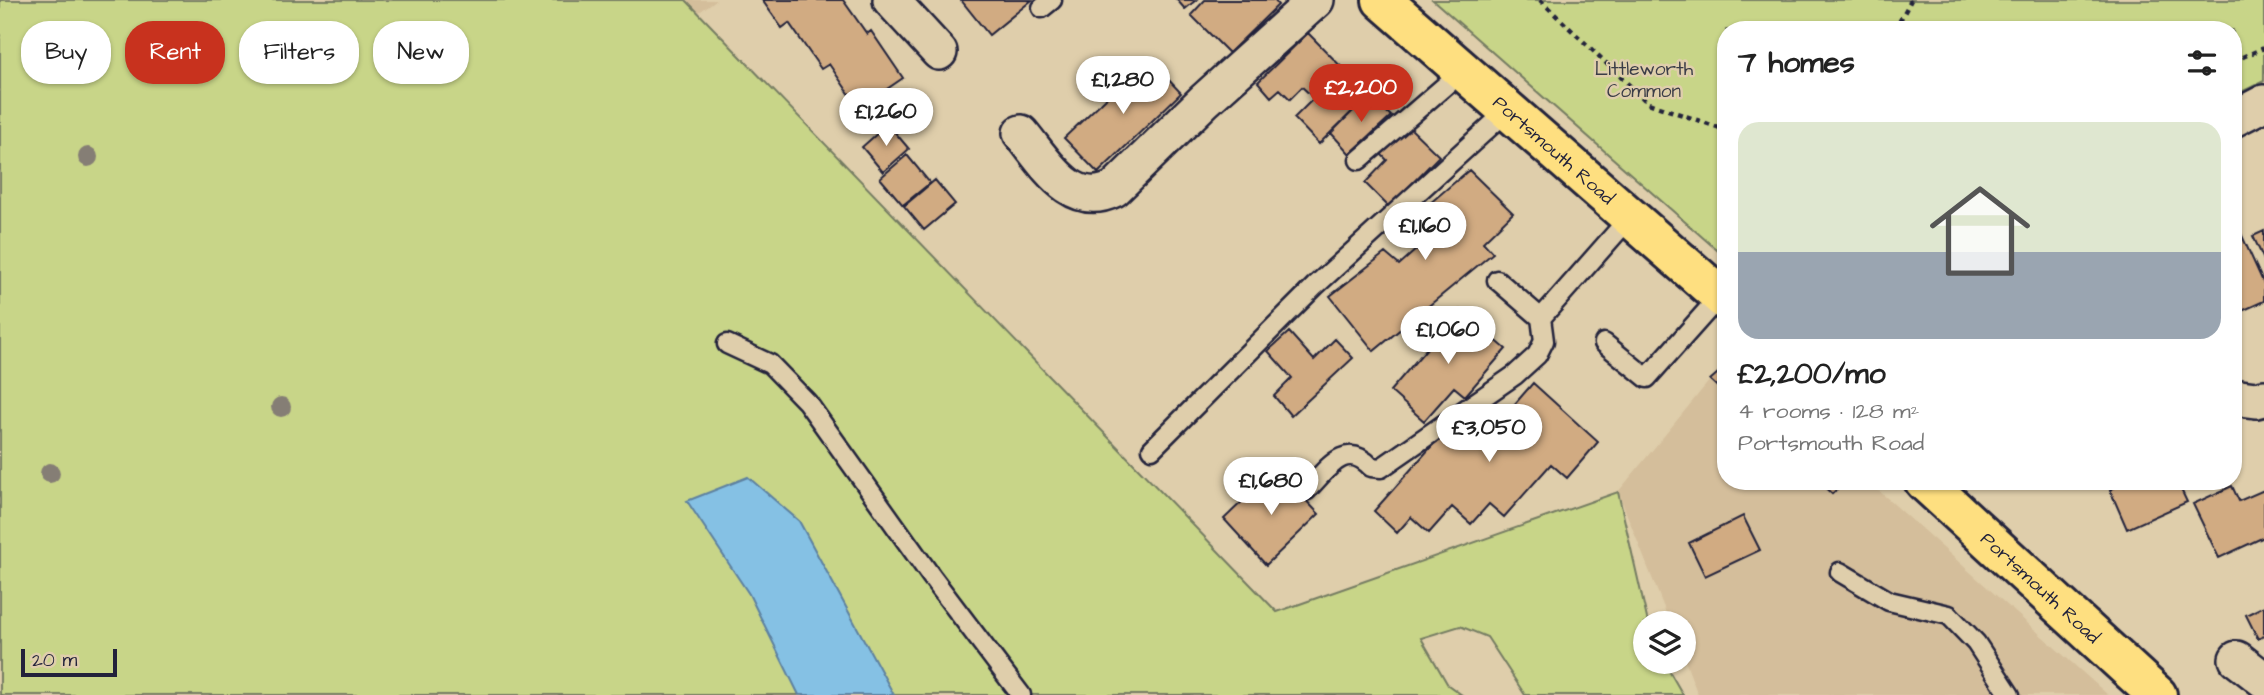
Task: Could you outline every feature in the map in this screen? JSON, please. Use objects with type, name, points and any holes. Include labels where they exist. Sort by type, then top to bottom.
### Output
[{"type":"main road","name":"Portsmouth Road","points":[[1382,0],[1506,112],[1717,294]]},
{"type":"main road","name":"Portsmouth Road","points":[[1934,490],[2157,695]]},
{"type":"street","points":[[891,0],[939,52]]},
{"type":"street","points":[[1021,133],[1068,186],[1081,195],[1100,196],[1114,189],[1204,101],[1315,0]]},
{"type":"street","points":[[2242,114],[2264,103]]},
{"type":"street","points":[[2242,398],[2264,398]]},
{"type":"lane","points":[[1359,160],[1461,72]]},
{"type":"lane","points":[[1152,449],[1315,286],[1506,112]]},
{"type":"lane","points":[[1541,318],[1630,217]]},
{"type":"lane","points":[[1307,490],[1340,458],[1350,454],[1361,456],[1371,467],[1381,468],[1515,375],[1537,355],[1544,341],[1541,318],[1497,280]]},
{"type":"lane","points":[[1604,343],[1647,378],[1717,305]]},
{"type":"lane","points":[[727,344],[769,364],[807,402],[931,576],[1021,695]]},
{"type":"lane","points":[[1840,572],[1889,601],[1949,615],[1976,643],[2010,695]]},
{"type":"path","points":[[1539,0],[1648,103],[1717,127]]},
{"type":"path","points":[[1900,21],[1911,0]]},
{"type":"path","points":[[2242,57],[2264,48]]},
{"type":"shaded area","points":[[686,0],[716,0],[698,13]]},
{"type":"shaded area","points":[[1717,373],[1717,490],[1878,490],[2108,695],[1698,695],[1690,674],[1696,674],[1696,611],[1665,611],[1618,492]]},
{"type":"green space","points":[[0,0],[686,0],[1277,612],[1618,492],[1645,611],[1633,611],[1633,674],[1671,674],[1683,695],[1525,695],[1487,637],[1460,626],[1421,638],[1448,685],[1462,695],[0,695]]},
{"type":"green space","name":"Littleworth Common","points":[[1433,0],[2264,0],[2264,81],[2242,92],[2242,21],[1717,21],[1717,250]]},
{"type":"water","points":[[748,477],[799,521],[894,695],[799,695],[749,594],[687,501]]},
{"type":"building","points":[[762,0],[843,0],[867,34],[871,31],[903,78],[859,108],[829,64],[821,69],[789,23],[782,28]]},
{"type":"building","points":[[961,0],[1032,0],[989,35]]},
{"type":"building","points":[[1177,0],[1196,0],[1185,9]]},
{"type":"building","points":[[1205,0],[1274,0],[1278,5],[1229,53],[1191,15]]},
{"type":"building","points":[[1308,33],[1369,95],[1319,144],[1294,118],[1314,98],[1302,87],[1290,99],[1280,89],[1271,97],[1258,82]]},
{"type":"building","points":[[1148,58],[1181,93],[1098,173],[1064,138]]},
{"type":"building","points":[[1369,95],[1391,116],[1350,154],[1331,133]]},
{"type":"building","points":[[888,124],[909,149],[883,172],[862,147]]},
{"type":"building","points":[[1407,125],[1439,156],[1389,207],[1365,183],[1387,160],[1380,153]]},
{"type":"building","points":[[907,155],[930,183],[903,205],[880,178]]},
{"type":"building","points":[[1469,170],[1513,213],[1483,242],[1493,253],[1374,351],[1330,296],[1385,253],[1399,265],[1426,241],[1409,221]]},
{"type":"building","points":[[935,180],[955,204],[924,230],[904,206]]},
{"type":"building","points":[[2264,231],[2264,260],[2253,236]]},
{"type":"building","points":[[2242,236],[2264,284],[2264,301],[2242,311]]},
{"type":"building","points":[[1460,310],[1506,349],[1465,396],[1454,387],[1424,421],[1390,391]]},
{"type":"building","points":[[1289,332],[1314,360],[1335,339],[1353,358],[1291,416],[1274,396],[1292,378],[1268,351]]},
{"type":"building","points":[[1717,374],[1717,387],[1710,380]]},
{"type":"building","points":[[1533,383],[1598,442],[1567,478],[1551,464],[1504,517],[1489,504],[1471,524],[1452,507],[1429,533],[1411,517],[1397,533],[1374,511],[1446,430],[1462,443],[1497,404],[1507,413]]},
{"type":"building","points":[[1276,469],[1319,514],[1266,565],[1224,519]]},
{"type":"building","points":[[2110,490],[2181,490],[2187,502],[2127,529]]},
{"type":"building","points":[[2223,490],[2234,490],[2239,501],[2264,490],[2264,537],[2219,558],[2193,504]]},
{"type":"building","points":[[1743,516],[1760,550],[1705,576],[1689,543]]},
{"type":"building","points":[[2264,606],[2264,636],[2258,639],[2246,615]]}]
